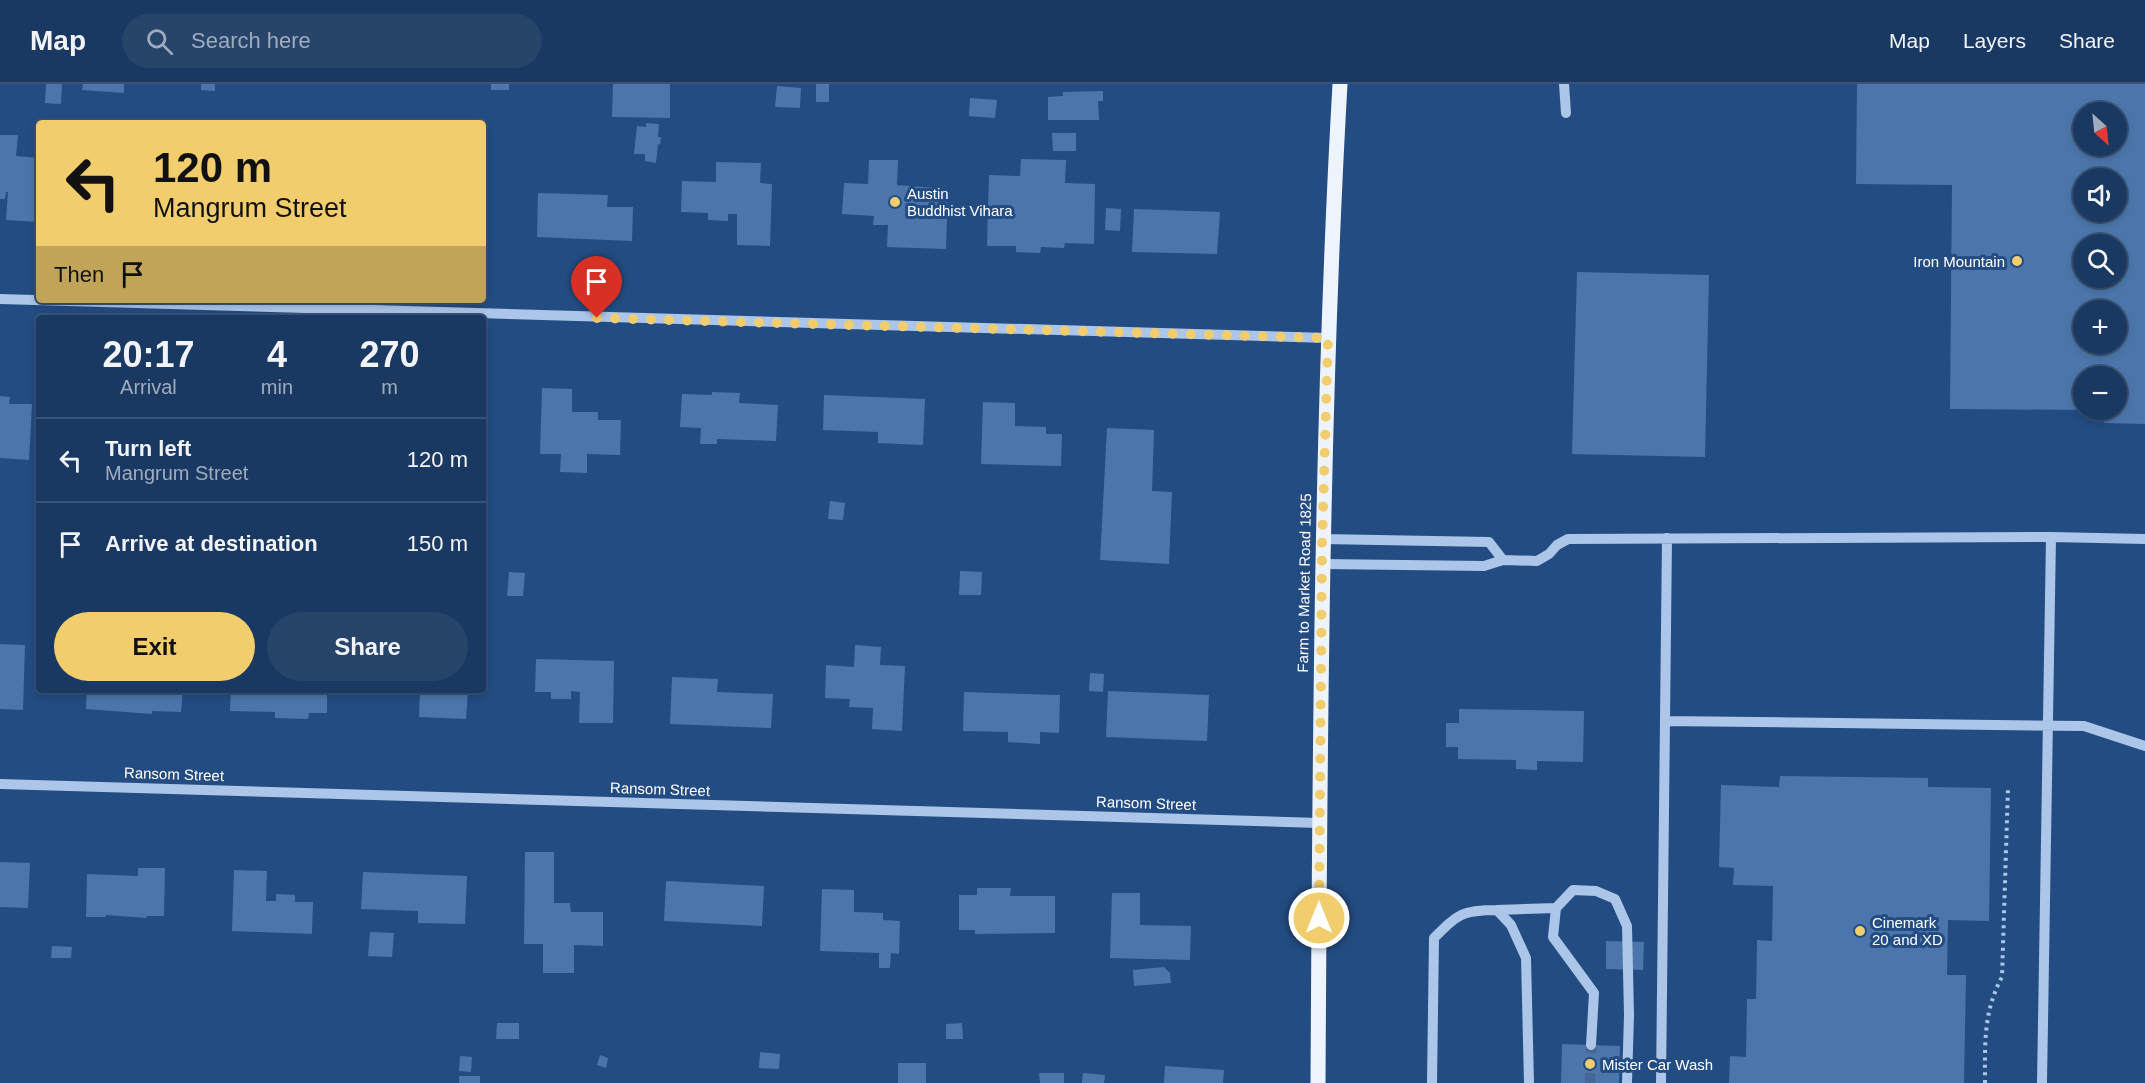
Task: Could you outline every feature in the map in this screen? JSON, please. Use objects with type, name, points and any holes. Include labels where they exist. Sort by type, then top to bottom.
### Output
[{"type":"main road","name":"Farm to Market Road 1825","points":[[1318,1083],[1322,539],[1328,338],[1340,84]]},
{"type":"street","points":[[1564,84],[1566,113]]},
{"type":"street","points":[[0,299],[36,300]]},
{"type":"street","points":[[136,303],[1328,338]]},
{"type":"street","points":[[2042,1083],[2051,537]]},
{"type":"street","points":[[1322,564],[1484,566],[1503,560],[1537,561],[1550,554],[1557,545],[1568,539],[2051,537],[2145,539]]},
{"type":"street","points":[[1661,1083],[1667,538]]},
{"type":"street","points":[[1322,539],[1489,542],[1503,560]]},
{"type":"street","points":[[1665,721],[2048,724],[2084,726],[2145,746]]},
{"type":"street","name":"Ransom Street","points":[[0,784],[1319,823]]},
{"type":"street","points":[[1592,1045],[1594,993],[1553,937],[1556,908],[1573,890],[1596,891],[1615,899],[1627,926],[1629,1015],[1627,1083]]},
{"type":"street","points":[[1432,1083],[1434,938],[1457,916],[1480,910],[1556,908]]},
{"type":"street","points":[[1497,910],[1511,925],[1526,958],[1528,1083]]},
{"type":"path","points":[[1985,1083],[1985,1033],[1992,996],[2002,977],[2008,787]]},
{"type":"building","points":[[46,84],[62,84],[61,104],[45,103]]},
{"type":"building","points":[[83,84],[124,84],[124,93],[82,90]]},
{"type":"building","points":[[201,84],[215,84],[215,91],[201,90]]},
{"type":"building","points":[[491,84],[509,84],[509,90],[491,90]]},
{"type":"building","points":[[613,84],[670,84],[670,118],[612,117]]},
{"type":"building","points":[[816,84],[829,84],[829,102],[816,102]]},
{"type":"building","name":"Iron Mountain","points":[[1857,84],[2145,84],[2145,424],[2104,423],[2104,420],[2127,420],[2127,366],[2073,366],[2073,410],[1950,409],[1952,185],[1856,184]]},
{"type":"building","points":[[777,86],[801,88],[800,108],[775,107]]},
{"type":"building","points":[[1103,91],[1103,101],[1098,101],[1099,120],[1048,120],[1048,97],[1063,96],[1063,92]]},
{"type":"building","points":[[970,98],[997,100],[995,118],[969,116]]},
{"type":"building","points":[[646,123],[659,124],[658,137],[661,137],[656,163],[645,161],[645,154],[634,154],[637,126],[646,127]]},
{"type":"building","points":[[1052,133],[1076,133],[1076,151],[1053,151]]},
{"type":"building","points":[[0,135],[18,135],[16,156],[36,158],[36,222],[6,220],[8,192],[6,192],[5,199],[0,199]]},
{"type":"building","points":[[1021,159],[1066,160],[1065,183],[1095,184],[1094,244],[1065,243],[1064,248],[1041,247],[1040,253],[1016,252],[1016,246],[987,246],[989,175],[1020,176]]},
{"type":"building","name":"Austin Buddhist Vihara","points":[[869,160],[898,160],[897,185],[948,189],[946,249],[887,247],[888,225],[873,225],[874,216],[842,214],[844,183],[868,184]]},
{"type":"building","points":[[716,162],[761,163],[760,183],[772,184],[770,246],[737,245],[737,214],[728,214],[728,221],[708,220],[708,213],[681,212],[682,181],[716,182]]},
{"type":"building","points":[[538,193],[608,195],[607,207],[633,207],[632,241],[537,237]]},
{"type":"building","points":[[1106,208],[1121,209],[1120,231],[1105,230]]},
{"type":"building","points":[[1134,209],[1220,212],[1217,254],[1132,252]]},
{"type":"building","points":[[1577,272],[1709,275],[1705,457],[1572,454]]},
{"type":"building","points":[[542,388],[572,389],[572,412],[598,412],[598,420],[621,420],[620,455],[587,454],[587,473],[560,472],[561,454],[540,454]]},
{"type":"building","points":[[712,392],[740,393],[739,403],[778,405],[776,441],[717,439],[717,444],[700,444],[701,428],[680,427],[682,394],[712,395]]},
{"type":"building","points":[[824,395],[925,399],[923,445],[878,443],[878,432],[823,430]]},
{"type":"building","points":[[0,396],[10,397],[9,404],[32,404],[29,460],[0,458]]},
{"type":"building","points":[[983,402],[1015,403],[1015,426],[1046,427],[1046,434],[1062,434],[1061,466],[981,464]]},
{"type":"building","points":[[1107,428],[1154,430],[1152,491],[1172,492],[1169,564],[1100,560]]},
{"type":"building","points":[[830,501],[845,503],[843,520],[828,519]]},
{"type":"building","points":[[960,571],[982,572],[981,595],[959,595]]},
{"type":"building","points":[[509,572],[525,573],[523,596],[507,596]]},
{"type":"building","points":[[0,644],[25,645],[23,710],[0,709]]},
{"type":"building","points":[[855,645],[881,647],[880,665],[905,666],[902,731],[872,729],[873,708],[849,707],[850,699],[825,698],[826,665],[854,667]]},
{"type":"building","points":[[536,659],[614,661],[613,723],[579,723],[580,692],[571,691],[571,699],[551,699],[551,692],[535,692]]},
{"type":"building","points":[[1090,673],[1104,674],[1103,692],[1089,691]]},
{"type":"building","points":[[672,677],[718,679],[717,692],[773,694],[771,728],[670,724]]},
{"type":"building","points":[[1108,691],[1209,695],[1207,741],[1106,737]]},
{"type":"building","points":[[964,692],[1060,695],[1059,733],[1040,732],[1040,744],[1008,742],[1008,732],[963,731]]},
{"type":"building","points":[[87,693],[183,693],[181,712],[152,711],[152,714],[86,709]]},
{"type":"building","points":[[231,693],[327,693],[327,713],[309,713],[308,719],[275,718],[275,712],[230,711]]},
{"type":"building","points":[[420,693],[468,693],[466,719],[419,717]]},
{"type":"building","points":[[1459,709],[1584,711],[1583,762],[1537,761],[1537,770],[1516,769],[1516,760],[1458,759],[1458,747],[1446,747],[1446,723],[1459,723]]},
{"type":"building","name":"Cinemark 20 and XD","points":[[1780,776],[1928,778],[1928,787],[1991,788],[1989,921],[1948,920],[1947,975],[1966,975],[1964,1083],[1729,1083],[1730,1056],[1746,1057],[1747,999],[1756,999],[1757,940],[1772,941],[1773,886],[1733,885],[1734,868],[1719,867],[1721,785],[1779,787]]},
{"type":"building","points":[[525,852],[554,852],[554,903],[570,903],[571,912],[603,912],[603,946],[574,945],[574,973],[543,973],[543,944],[524,944]]},
{"type":"building","points":[[0,862],[30,863],[28,908],[0,907]]},
{"type":"building","points":[[138,868],[165,868],[164,916],[86,917],[87,874],[138,876]]},
{"type":"building","points":[[234,870],[267,871],[266,901],[276,901],[276,894],[295,895],[295,902],[313,902],[312,934],[232,931]]},
{"type":"building","points":[[363,872],[467,876],[465,924],[418,923],[418,911],[361,909]]},
{"type":"building","points":[[666,881],[764,886],[762,926],[664,921]]},
{"type":"building","points":[[977,888],[1011,888],[1010,896],[1055,896],[1055,933],[975,934],[975,930],[959,930],[959,895],[977,895]]},
{"type":"building","points":[[822,889],[854,890],[854,912],[883,913],[883,920],[900,921],[899,954],[891,953],[890,968],[879,968],[879,953],[820,951]]},
{"type":"building","points":[[1112,893],[1140,893],[1140,925],[1191,926],[1190,960],[1110,958]]},
{"type":"building","points":[[370,932],[394,933],[392,957],[368,956]]},
{"type":"building","points":[[1606,941],[1644,942],[1643,970],[1606,969]]},
{"type":"building","points":[[52,946],[72,947],[71,958],[51,958]]},
{"type":"building","points":[[1164,967],[1170,973],[1171,983],[1134,986],[1133,970]]},
{"type":"building","points":[[497,1023],[519,1023],[519,1039],[496,1039]]},
{"type":"building","points":[[962,1023],[963,1039],[946,1039],[946,1024]]},
{"type":"building","name":"Mister Car Wash","points":[[1562,1044],[1620,1046],[1619,1083],[1561,1083]]},
{"type":"building","points":[[760,1052],[780,1054],[779,1069],[759,1068]]},
{"type":"building","points":[[600,1055],[608,1058],[606,1068],[597,1065]]},
{"type":"building","points":[[460,1056],[472,1057],[471,1072],[459,1071]]},
{"type":"building","points":[[898,1063],[926,1063],[926,1083],[898,1083]]},
{"type":"building","points":[[1165,1066],[1224,1070],[1223,1083],[1164,1083]]},
{"type":"building","points":[[1039,1073],[1064,1073],[1064,1083],[1040,1083]]},
{"type":"building","points":[[1083,1073],[1105,1075],[1104,1083],[1082,1083]]},
{"type":"building","points":[[459,1076],[480,1076],[480,1083],[459,1083]]},
{"type":"tunnel","points":[[1590,1083],[1591,1045]]},
{"type":"place","name":"Austin Buddhist Vihara","points":[[895,202]]},
{"type":"place","name":"Iron Mountain","points":[[2017,261]]},
{"type":"place","name":"Cinemark 20 and XD","points":[[1860,931]]},
{"type":"place","name":"Mister Car Wash","points":[[1590,1064]]},
{"type":"route","points":[[597,318],[1328,338],[1322,547],[1319,918]]}]
